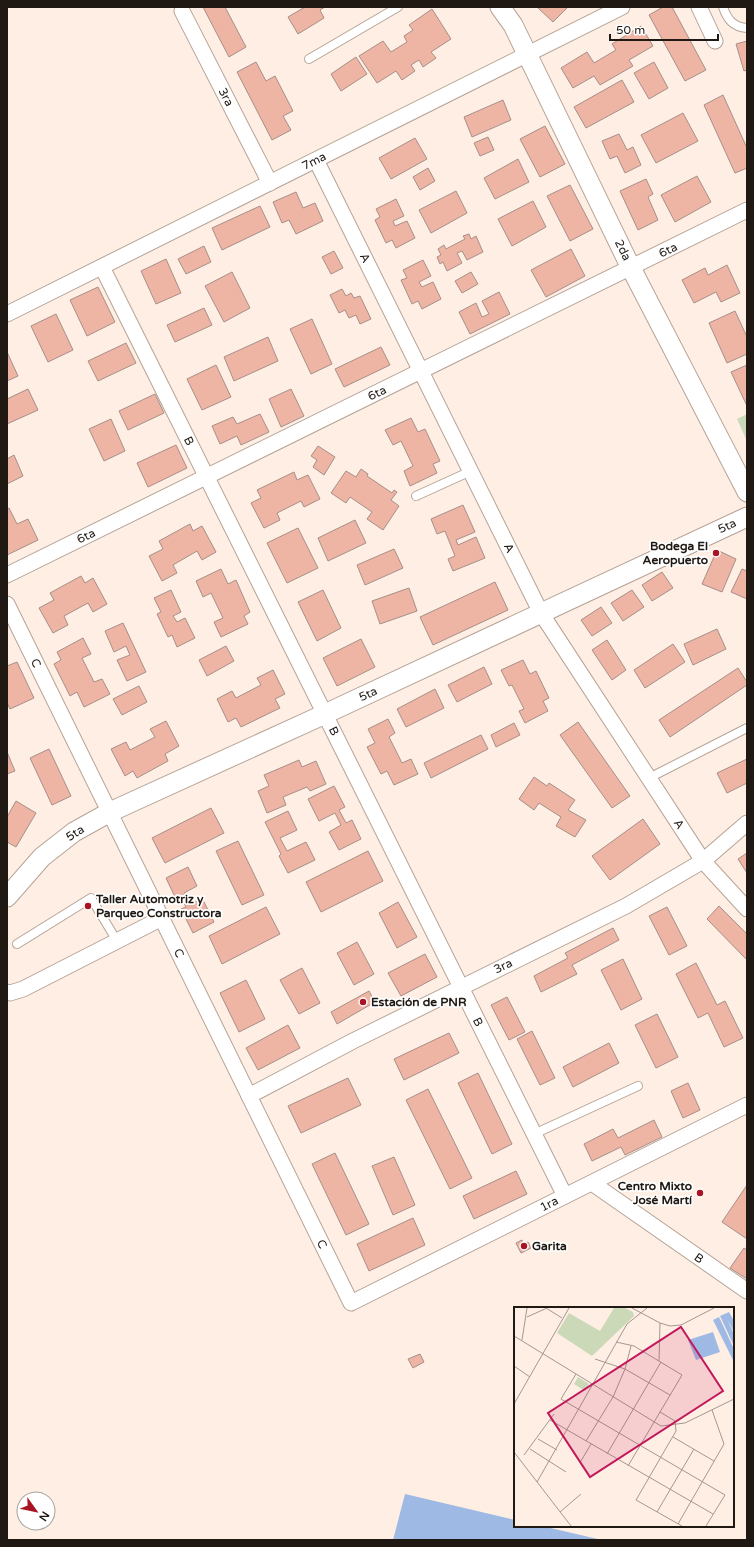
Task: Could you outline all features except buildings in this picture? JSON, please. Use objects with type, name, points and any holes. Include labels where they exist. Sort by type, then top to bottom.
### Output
[{"type":"street","name":"2da","points":[[500,7],[513,25],[632,268],[747,492]]},
{"type":"street","name":"7ma","points":[[7,314],[622,7]]},
{"type":"street","points":[[700,7],[715,41]]},
{"type":"street","name":"3ra","points":[[182,11],[270,183]]},
{"type":"street","name":"A","points":[[316,160],[541,613],[703,861],[747,909]]},
{"type":"street","name":"6ta","points":[[7,575],[747,210]]},
{"type":"street","name":"B","points":[[102,267],[565,1196]]},
{"type":"street","name":"5ta","points":[[7,897],[42,857],[74,832],[110,812],[325,714],[747,517]]},
{"type":"street","name":"C","points":[[7,604],[351,1303]]},
{"type":"street","name":"3ra","points":[[249,1096],[353,1041],[626,906],[703,861],[747,823]]},
{"type":"street","points":[[7,992],[10,993],[23,989],[162,918]]},
{"type":"street","name":"1ra","points":[[351,1303],[747,1105]]},
{"type":"street","name":"B","points":[[592,1183],[747,1291]]},
{"type":"lane","points":[[309,59],[398,7]]},
{"type":"lane","points":[[723,7],[729,20],[741,28],[747,28]]},
{"type":"lane","points":[[416,496],[471,471]]},
{"type":"lane","points":[[649,778],[747,728]]},
{"type":"lane","points":[[17,944],[91,898],[117,941]]},
{"type":"lane","points":[[534,1134],[638,1086]]},
{"type":"green space","points":[[747,414],[747,441],[737,419]]},
{"type":"water","points":[[405,1494],[514,1520],[514,1527],[546,1527],[602,1540],[393,1540]]},
{"type":"place","name":"Bodega El Aeropuerto","points":[[716,553]]},
{"type":"place","name":"Taller Automotriz y Parqueo Constructora","points":[[88,906]]},
{"type":"place","name":"Estación de PNR","points":[[363,1002]]},
{"type":"place","name":"Centro Mixto José Martí","points":[[700,1193]]},
{"type":"place","name":"Garita","points":[[524,1246]]}]
